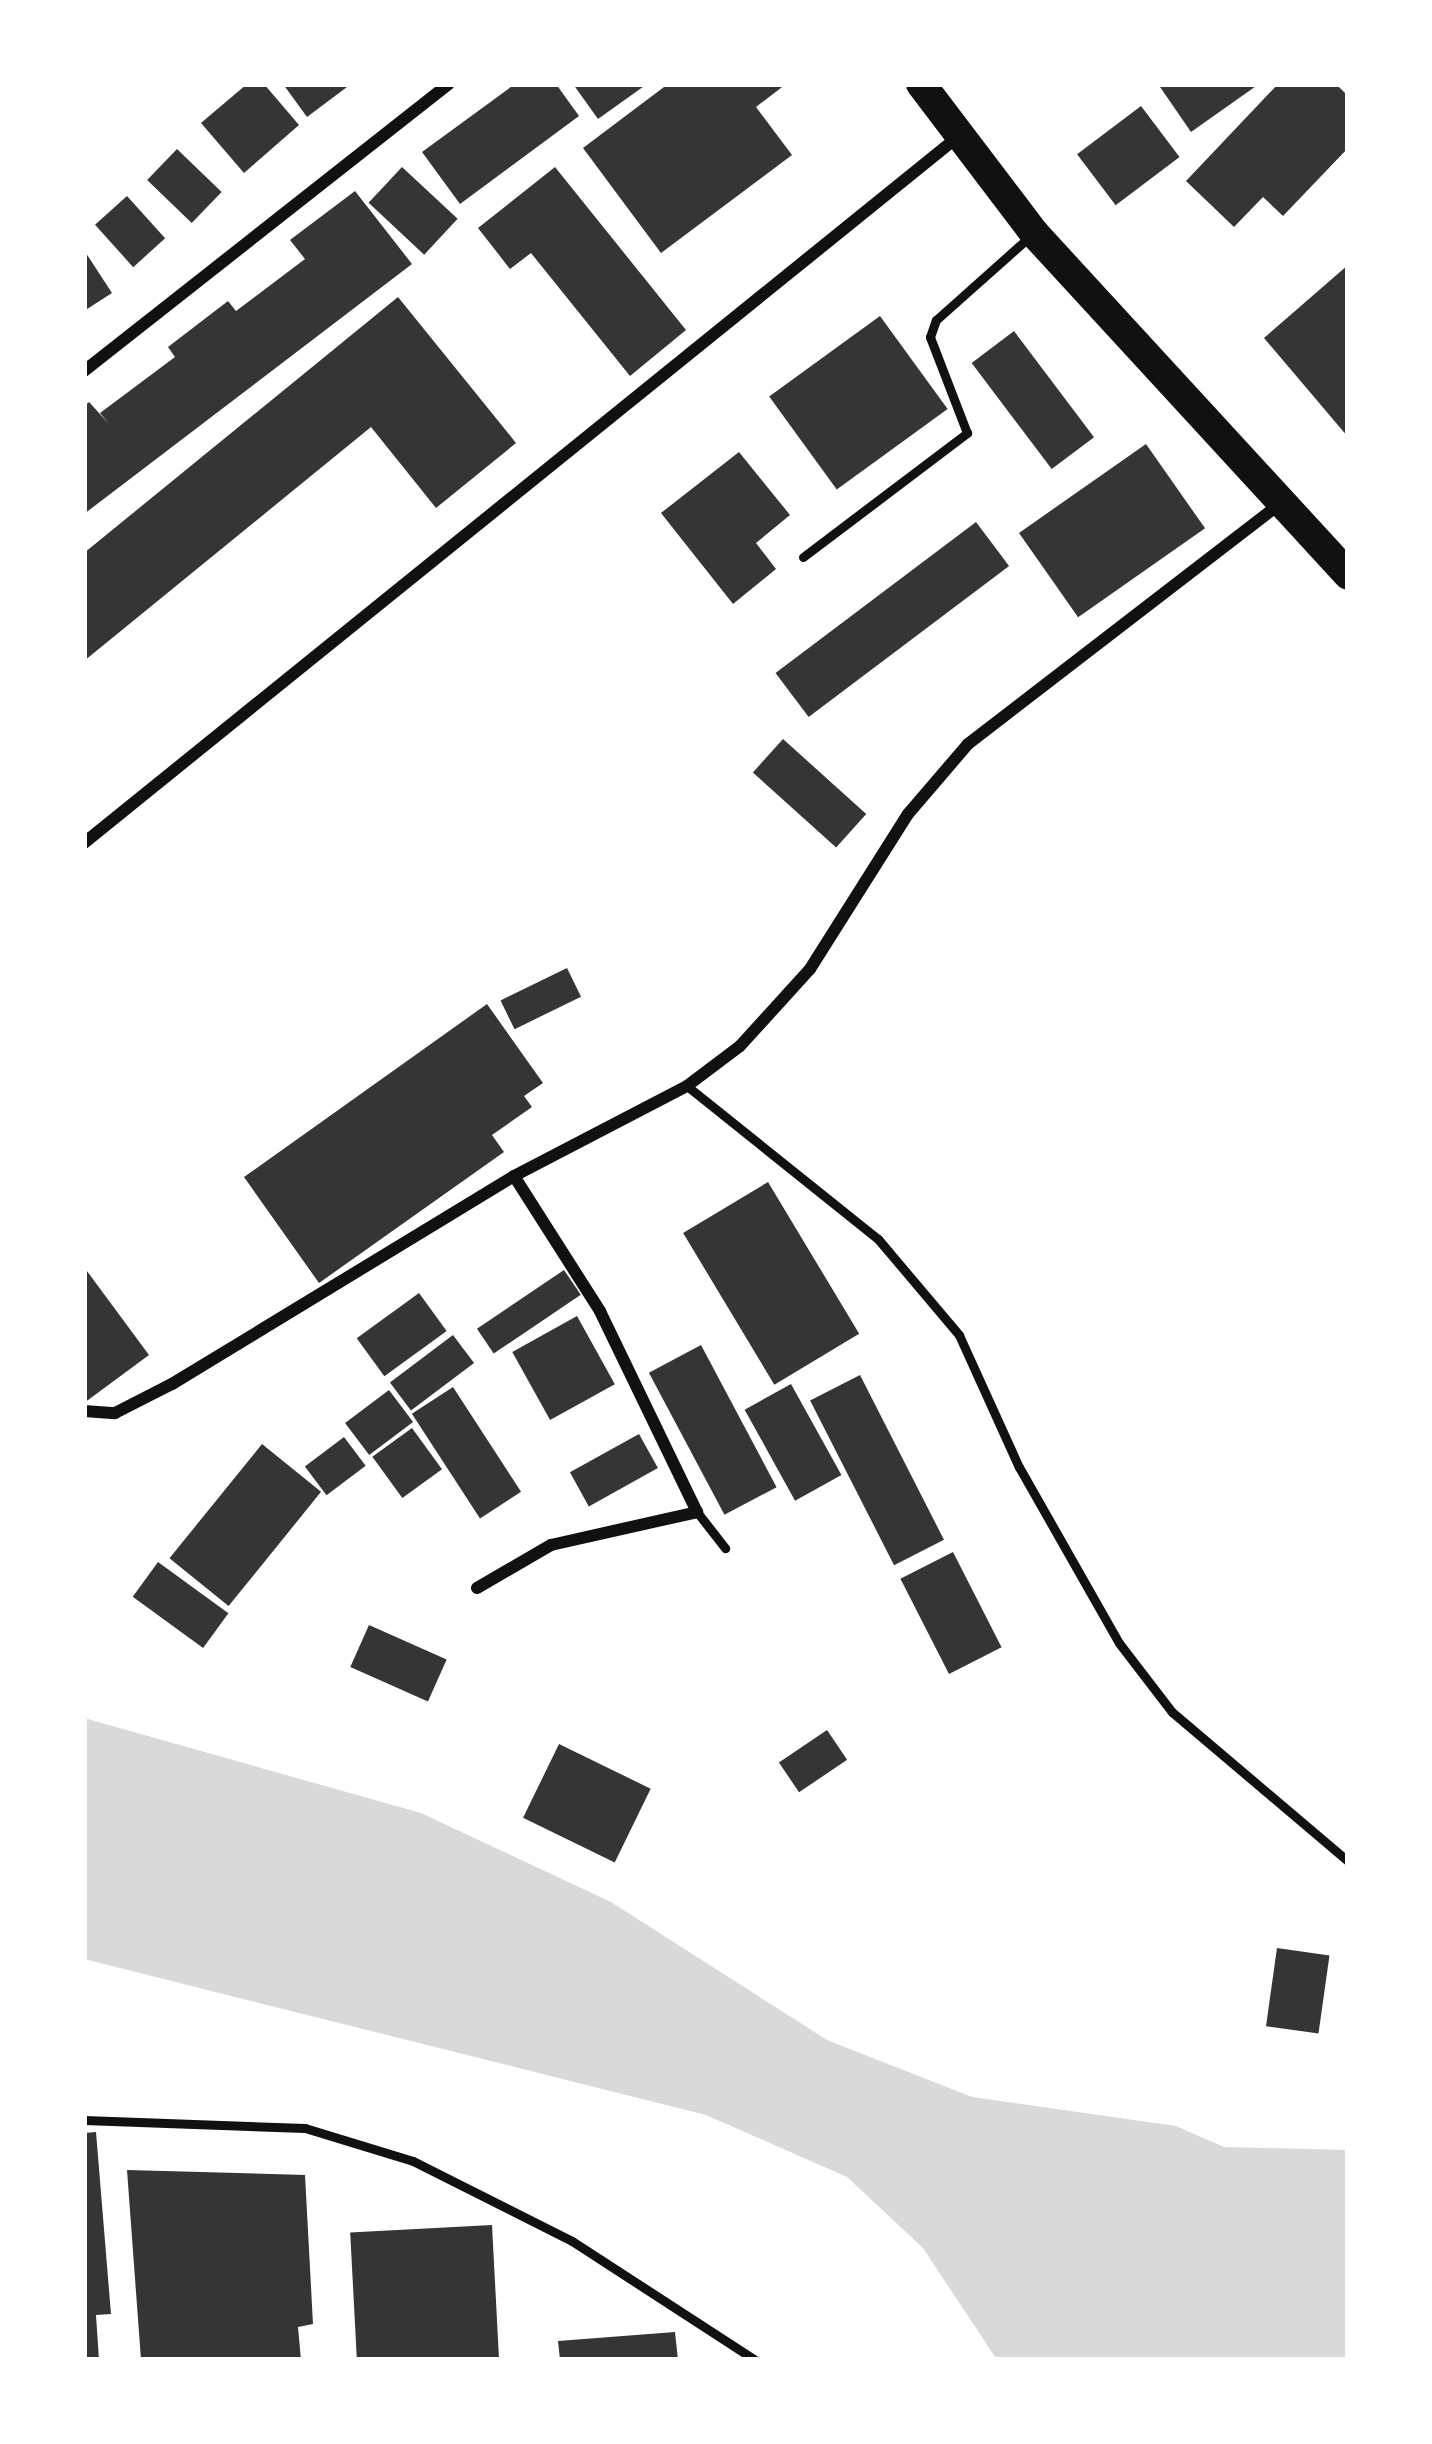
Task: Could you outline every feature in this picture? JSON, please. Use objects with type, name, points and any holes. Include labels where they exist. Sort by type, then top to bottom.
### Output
[{"type":"main road","points":[[920,84],[1034,233],[1286,499],[1348,574]]},
{"type":"street","points":[[84,371],[448,84]]},
{"type":"street","points":[[84,843],[960,136]]},
{"type":"street","points":[[84,1411],[115,1413],[172,1384],[514,1176],[687,1086],[740,1046],[810,970],[908,814],[968,744],[1286,499]]},
{"type":"street","points":[[477,1588],[551,1545],[698,1512],[601,1311],[514,1176]]},
{"type":"lane","points":[[803,556],[967,433],[930,337],[937,320],[1034,233]]},
{"type":"lane","points":[[687,1086],[878,1239],[959,1335],[1019,1467],[1119,1643],[1172,1712],[1348,1861]]},
{"type":"lane","points":[[698,1512],[725,1548]]},
{"type":"lane","points":[[84,2120],[305,2128],[413,2161],[572,2241],[755,2360]]},
{"type":"shaded area","points":[[84,1718],[421,1813],[611,1902],[827,2040],[972,2097],[1176,2126],[1224,2147],[1348,2150],[1348,2360],[997,2360],[923,2248],[847,2177],[706,2115],[84,1959]]},
{"type":"building","points":[[247,84],[264,84],[299,125],[244,173],[201,123]]},
{"type":"building","points":[[283,84],[351,84],[307,117]]},
{"type":"building","points":[[515,84],[556,84],[579,116],[460,204],[422,152]]},
{"type":"building","points":[[573,84],[647,84],[598,119]]},
{"type":"building","points":[[668,84],[786,84],[756,107],[792,155],[661,253],[583,148]]},
{"type":"building","points":[[1158,84],[1259,84],[1191,132]]},
{"type":"building","points":[[1278,84],[1336,84],[1348,96],[1348,148],[1283,216],[1263,197],[1234,227],[1186,181]]},
{"type":"building","points":[[1141,106],[1180,157],[1116,205],[1077,154]]},
{"type":"building","points":[[177,149],[222,192],[192,223],[147,180]]},
{"type":"building","points":[[402,167],[458,219],[424,255],[369,203]]},
{"type":"building","points":[[555,167],[686,330],[630,376],[531,253],[510,269],[478,228]]},
{"type":"building","points":[[355,191],[412,264],[84,514],[84,406],[89,402],[109,424],[100,413],[175,357],[168,347],[228,301],[236,311],[305,259],[290,240]]},
{"type":"building","points":[[127,196],[165,238],[133,267],[95,225]]},
{"type":"building","points":[[84,250],[112,293],[84,311]]},
{"type":"building","points":[[1348,265],[1348,437],[1264,338]]},
{"type":"building","points":[[398,297],[516,443],[436,508],[371,427],[84,661],[84,553]]},
{"type":"building","points":[[880,316],[948,409],[837,490],[769,397]]},
{"type":"building","points":[[1014,331],[1094,437],[1052,469],[972,363]]},
{"type":"building","points":[[1146,444],[1205,528],[1078,617],[1019,533]]},
{"type":"building","points":[[739,452],[790,515],[756,543],[776,569],[733,604],[661,513]]},
{"type":"building","points":[[976,522],[1009,566],[809,717],[776,673]]},
{"type":"building","points":[[783,739],[866,814],[836,847],[753,772]]},
{"type":"building","points":[[567,968],[581,997],[515,1029],[500,1000]]},
{"type":"building","points":[[487,1004],[543,1083],[524,1096],[532,1107],[492,1135],[504,1152],[319,1283],[244,1177]]},
{"type":"building","points":[[768,1182],[859,1334],[774,1385],[683,1233]]},
{"type":"building","points":[[84,1267],[149,1355],[84,1403]]},
{"type":"building","points":[[564,1270],[581,1295],[494,1354],[477,1329]]},
{"type":"building","points":[[419,1293],[447,1331],[384,1376],[357,1338]]},
{"type":"building","points":[[577,1316],[615,1384],[550,1420],[512,1352]]},
{"type":"building","points":[[453,1335],[474,1363],[411,1410],[390,1383]]},
{"type":"building","points":[[701,1345],[777,1487],[724,1515],[649,1373]]},
{"type":"building","points":[[860,1375],[944,1540],[894,1565],[810,1400]]},
{"type":"building","points":[[791,1384],[841,1475],[795,1501],[745,1410]]},
{"type":"building","points":[[453,1387],[521,1492],[480,1519],[412,1414]]},
{"type":"building","points":[[389,1390],[413,1422],[369,1455],[345,1423]]},
{"type":"building","points":[[412,1428],[442,1469],[402,1498],[372,1457]]},
{"type":"building","points":[[639,1434],[658,1468],[589,1506],[570,1472]]},
{"type":"building","points":[[344,1437],[366,1466],[327,1495],[305,1466]]},
{"type":"building","points":[[262,1444],[321,1492],[229,1606],[169,1558]]},
{"type":"building","points":[[953,1552],[1002,1647],[949,1674],[900,1579]]},
{"type":"building","points":[[158,1562],[228,1613],[203,1648],[133,1597]]},
{"type":"building","points":[[369,1625],[447,1660],[428,1702],[350,1667]]},
{"type":"building","points":[[827,1730],[847,1760],[799,1792],[779,1762]]},
{"type":"building","points":[[559,1744],[651,1789],[615,1862],[523,1818]]},
{"type":"building","points":[[1277,1948],[1329,1955],[1318,2034],[1266,2026]]},
{"type":"building","points":[[96,2132],[111,2314],[96,2315],[99,2360],[84,2360],[84,2133]]},
{"type":"building","points":[[127,2170],[305,2175],[313,2324],[298,2327],[301,2360],[141,2360]]},
{"type":"building","points":[[492,2225],[499,2360],[357,2360],[350,2232]]},
{"type":"building","points":[[675,2332],[678,2360],[560,2360],[558,2341]]}]
